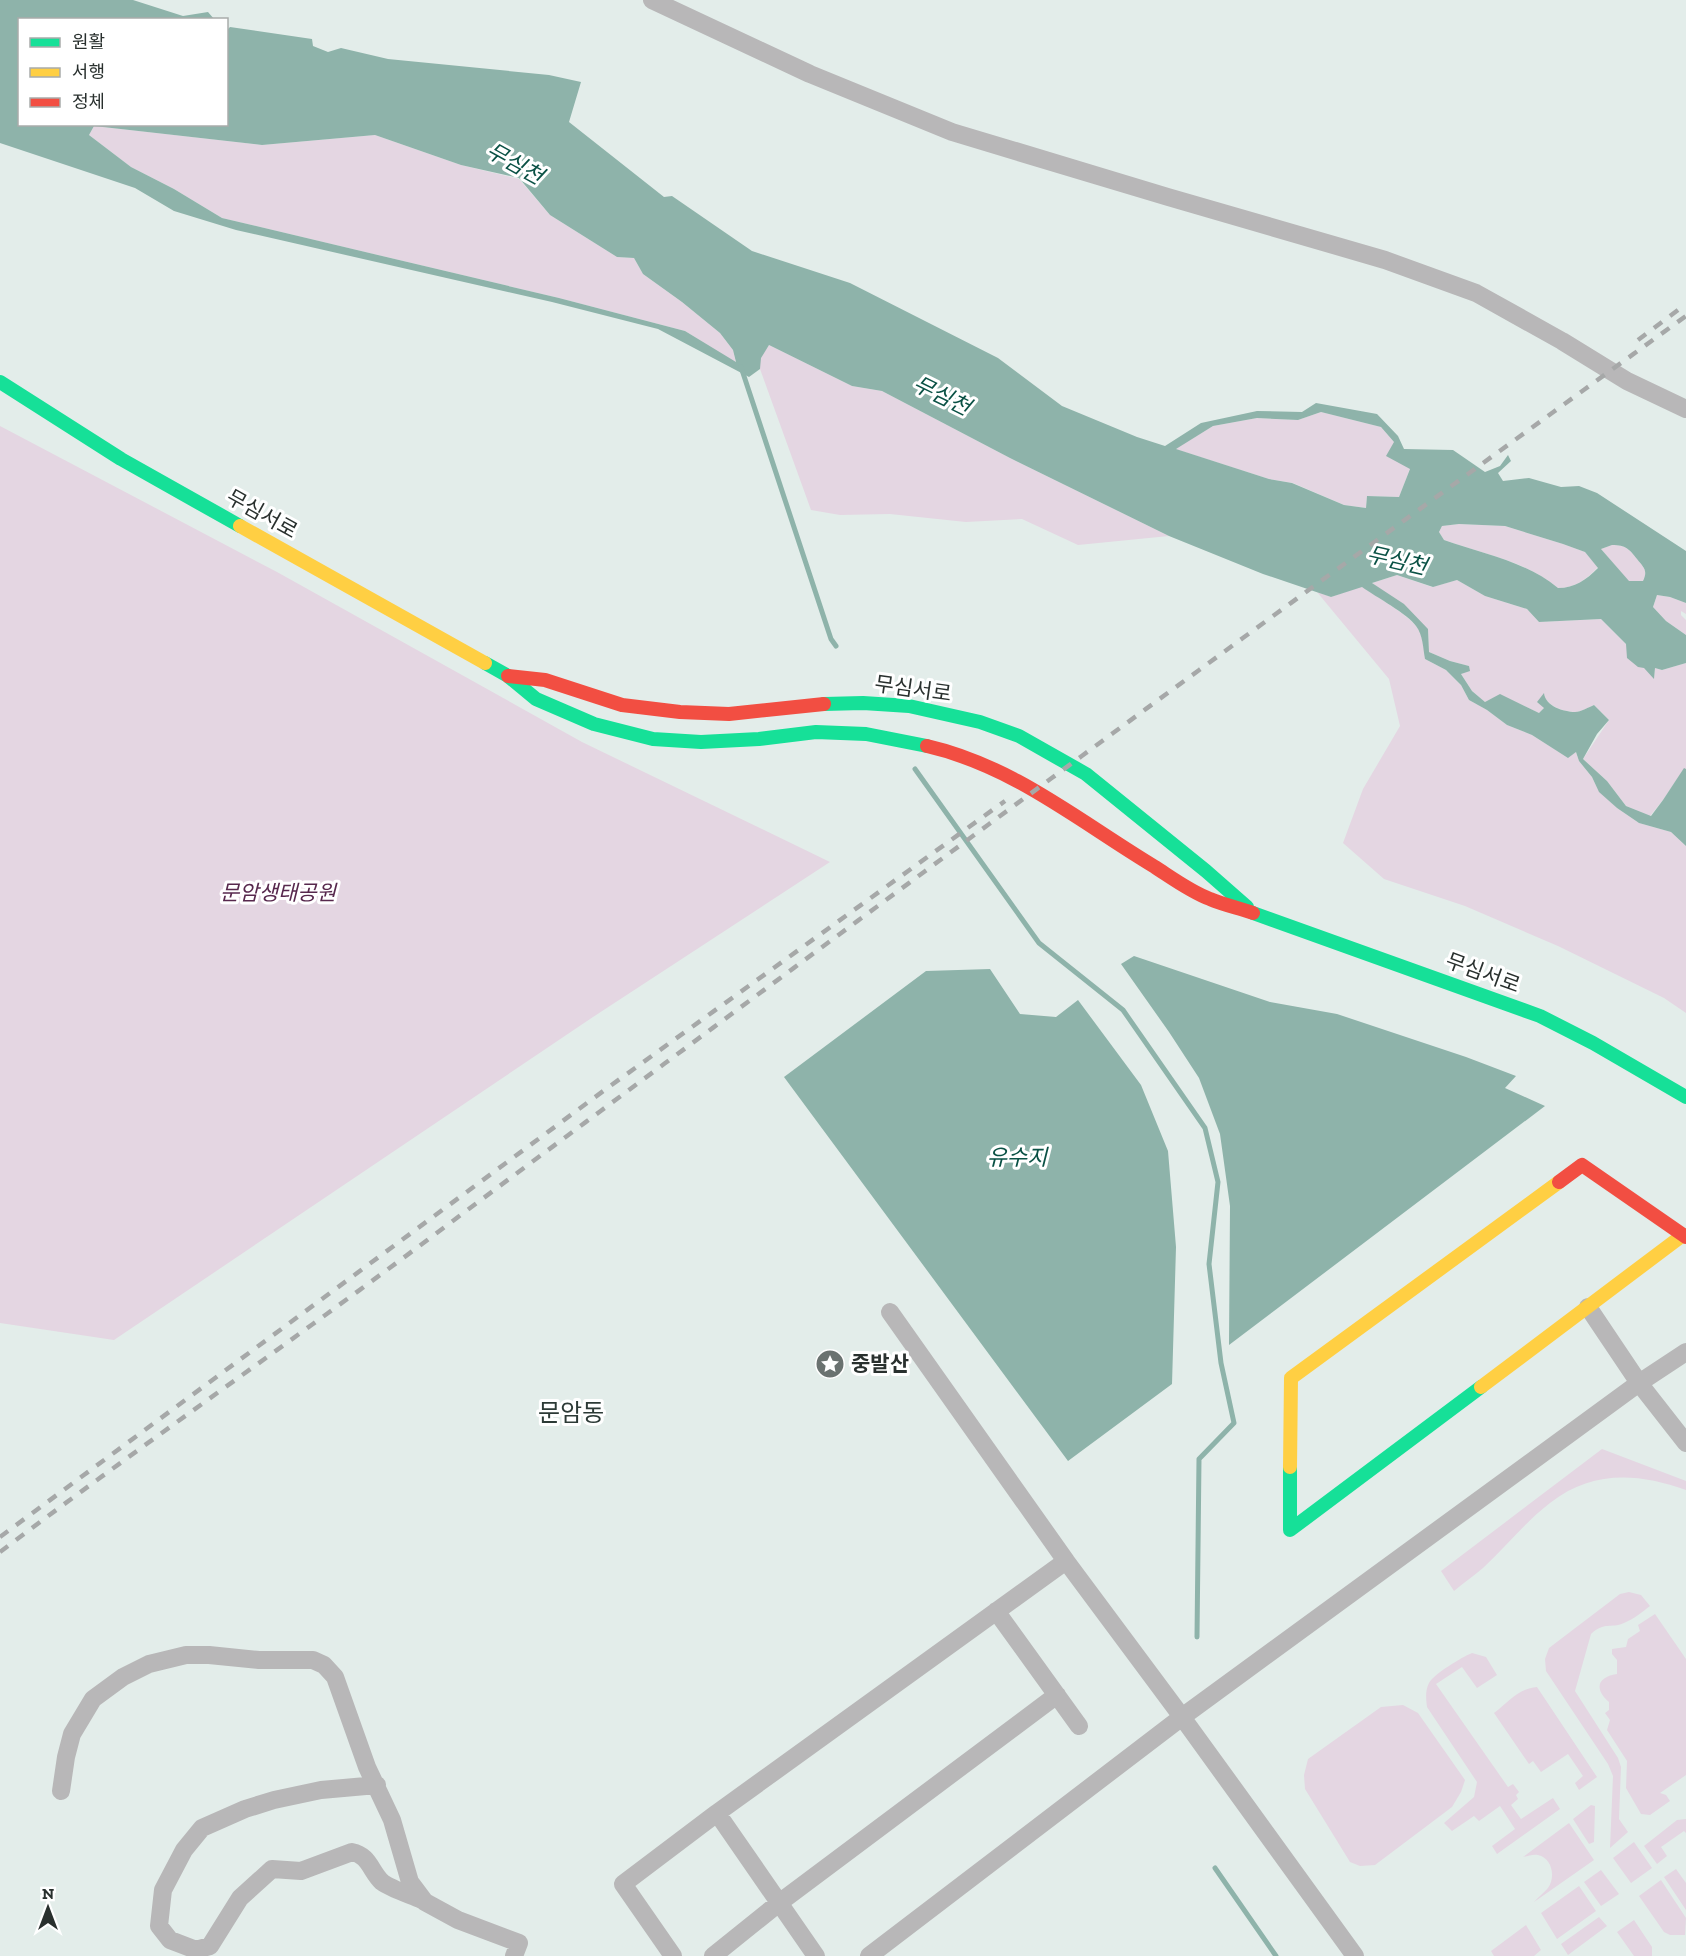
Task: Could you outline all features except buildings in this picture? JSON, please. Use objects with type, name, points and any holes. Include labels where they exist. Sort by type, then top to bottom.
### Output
[{"type":"street","points":[[652,0],[810,74],[952,132],[1168,198],[1385,260],[1476,293],[1562,341],[1627,381],[1686,409]]},
{"type":"street","name":"무심서로","points":[[0,382],[121,459],[508,675],[536,699],[594,724],[653,739],[701,742],[759,739],[816,732],[866,734],[930,747],[965,757],[1006,774],[1073,813],[1123,848],[1208,899],[1254,913],[1539,1016],[1593,1043],[1686,1097]]},
{"type":"street","name":"무심서로","points":[[508,675],[545,680],[622,705],[680,712],[729,714],[819,704],[862,703],[909,705],[980,722],[1019,736],[1086,774],[1254,913]]},
{"type":"street","points":[[1582,1165],[1685,1236],[1588,1307],[1290,1530],[1291,1378],[1582,1165]]},
{"type":"street","points":[[1588,1307],[1639,1383],[1686,1443]]},
{"type":"street","points":[[890,1312],[1066,1561],[1355,1956]]},
{"type":"street","points":[[869,1956],[1182,1717],[1639,1383],[1686,1352]]},
{"type":"street","points":[[673,1956],[623,1884],[717,1813],[1066,1561]]},
{"type":"street","points":[[996,1611],[1079,1726]]},
{"type":"street","points":[[61,1791],[72,1734],[93,1699],[123,1677],[149,1664],[186,1655],[259,1660],[313,1660],[324,1665],[335,1677],[367,1767],[392,1820],[410,1882],[425,1902]]},
{"type":"street","points":[[713,1956],[779,1903],[1057,1695]]},
{"type":"street","points":[[377,1785],[321,1790],[274,1800],[245,1809],[202,1828],[184,1850],[163,1890],[159,1926],[170,1940],[196,1950],[210,1946],[240,1898],[272,1869],[301,1871],[352,1852],[359,1853],[367,1860],[383,1882],[458,1920],[519,1943],[514,1956]]},
{"type":"street","points":[[717,1813],[816,1956]]},
{"type":"green space","points":[[94,126],[262,145],[375,135],[461,165],[519,179],[550,215],[617,257],[634,258],[643,274],[720,333],[733,350],[736,363],[685,331],[559,298],[222,218],[174,189],[131,167],[89,135]]},
{"type":"green space","points":[[769,345],[852,386],[882,391],[1010,458],[1169,536],[1078,545],[1022,519],[966,522],[890,514],[840,515],[811,510],[760,369],[760,358]]},
{"type":"green space","points":[[1321,412],[1381,427],[1394,442],[1410,469],[1399,497],[1367,496],[1366,508],[1344,505],[1293,483],[1269,479],[1175,449],[1213,426],[1257,418],[1298,420]]},
{"type":"green space","name":"문암생태공원","points":[[0,426],[277,572],[582,742],[830,862],[593,1017],[114,1340],[0,1323]]},
{"type":"green space","points":[[1459,524],[1505,526],[1585,552],[1598,567],[1580,582],[1570,587],[1558,588],[1532,571],[1504,559],[1444,540],[1439,532],[1442,526]]},
{"type":"green space","points":[[1612,545],[1627,548],[1632,553],[1644,569],[1643,581],[1629,582],[1601,549]]},
{"type":"green space","points":[[1397,575],[1432,587],[1457,580],[1485,596],[1527,609],[1539,622],[1601,619],[1626,644],[1654,678],[1655,668],[1662,670],[1686,663],[1686,769],[1650,816],[1626,806],[1607,781],[1583,759],[1609,720],[1594,705],[1578,712],[1566,711],[1548,702],[1544,694],[1544,708],[1539,713],[1500,695],[1485,702],[1472,691],[1461,674],[1469,666],[1429,652],[1428,629],[1372,583]]},
{"type":"green space","points":[[1362,586],[1412,621],[1420,633],[1425,659],[1446,670],[1461,685],[1469,700],[1507,725],[1532,735],[1567,757],[1576,752],[1579,761],[1592,777],[1599,791],[1617,808],[1639,823],[1671,832],[1686,846],[1686,1013],[1664,998],[1558,946],[1465,906],[1384,879],[1343,843],[1363,789],[1400,726],[1389,679],[1317,592],[1331,597]]},
{"type":"green space","points":[[1657,595],[1686,603],[1686,614],[1681,611],[1681,615],[1686,620],[1686,635],[1666,621],[1653,607]]},
{"type":"green space","points":[[1602,1449],[1686,1481],[1686,1490],[1668,1484],[1633,1478],[1599,1480],[1582,1485],[1566,1492],[1541,1510],[1483,1568],[1454,1591],[1441,1571]]},
{"type":"green space","points":[[1629,1592],[1641,1595],[1650,1606],[1628,1621],[1619,1625],[1604,1626],[1591,1634],[1575,1691],[1618,1758],[1621,1767],[1619,1819],[1628,1832],[1610,1848],[1613,1776],[1608,1764],[1546,1671],[1545,1659],[1549,1648],[1620,1594]]},
{"type":"green space","points":[[1655,1614],[1686,1659],[1686,1775],[1660,1793],[1666,1795],[1670,1801],[1650,1815],[1641,1814],[1626,1788],[1627,1761],[1607,1730],[1610,1720],[1605,1713],[1609,1710],[1609,1702],[1601,1693],[1600,1684],[1605,1678],[1617,1674],[1617,1660],[1612,1654],[1612,1649],[1626,1647],[1628,1639],[1640,1631],[1638,1625]]},
{"type":"green space","points":[[1472,1653],[1486,1657],[1497,1675],[1477,1688],[1462,1667],[1436,1684],[1508,1787],[1513,1784],[1519,1792],[1516,1795],[1518,1799],[1511,1805],[1521,1819],[1553,1798],[1560,1809],[1497,1854],[1492,1846],[1515,1829],[1500,1806],[1479,1821],[1474,1816],[1452,1831],[1444,1823],[1474,1797],[1477,1782],[1427,1707],[1426,1692],[1432,1679]]},
{"type":"green space","points":[[1537,1687],[1597,1777],[1579,1790],[1575,1783],[1583,1776],[1568,1754],[1541,1772],[1533,1761],[1529,1764],[1494,1713],[1519,1693]]},
{"type":"green space","points":[[1403,1705],[1418,1713],[1465,1780],[1452,1807],[1375,1865],[1360,1866],[1350,1862],[1305,1789],[1304,1775],[1308,1759],[1381,1707]]},
{"type":"green space","points":[[1591,1805],[1595,1806],[1594,1842],[1589,1844],[1573,1819]]},
{"type":"green space","points":[[1686,1819],[1686,1833],[1684,1831],[1661,1847],[1667,1856],[1657,1864],[1644,1846],[1677,1820]]},
{"type":"green space","points":[[1569,1823],[1594,1860],[1534,1902],[1550,1884],[1551,1868],[1547,1860],[1538,1855],[1523,1857]]},
{"type":"green space","points":[[1634,1842],[1652,1868],[1631,1883],[1613,1858]]},
{"type":"green space","points":[[1676,1869],[1686,1883],[1686,1910],[1664,1877]]},
{"type":"green space","points":[[1601,1870],[1619,1894],[1601,1906],[1584,1882]]},
{"type":"green space","points":[[1661,1880],[1686,1918],[1685,1935],[1670,1935],[1664,1932],[1639,1896]]},
{"type":"green space","points":[[1579,1886],[1596,1911],[1557,1939],[1541,1913]]},
{"type":"green space","points":[[1599,1917],[1607,1926],[1568,1955],[1561,1944]]},
{"type":"green space","points":[[1634,1920],[1652,1947],[1652,1956],[1634,1956],[1617,1932]]},
{"type":"green space","points":[[1526,1925],[1541,1950],[1534,1956],[1494,1956],[1491,1951]]},
{"type":"water","name":"무심천","points":[[0,0],[133,0],[183,16],[208,12],[213,18],[18,18],[18,126],[94,126],[228,126],[228,29],[230,27],[312,39],[313,46],[328,52],[341,48],[388,59],[549,75],[581,82],[569,122],[664,197],[672,196],[752,251],[850,283],[998,358],[1062,406],[1137,437],[1165,446],[1201,423],[1257,411],[1302,412],[1316,403],[1377,414],[1398,436],[1404,449],[1453,450],[1485,472],[1500,466],[1508,455],[1511,461],[1498,473],[1503,481],[1529,478],[1561,487],[1579,486],[1597,493],[1686,551],[1686,603],[1657,595],[1653,607],[1666,621],[1686,635],[1686,663],[1662,670],[1655,668],[1654,679],[1644,668],[1638,667],[1627,658],[1626,644],[1601,619],[1539,622],[1527,609],[1485,596],[1457,580],[1433,587],[1397,575],[1372,583],[1404,604],[1428,629],[1429,652],[1469,666],[1470,671],[1461,674],[1472,691],[1485,702],[1500,694],[1539,713],[1544,708],[1537,702],[1544,693],[1551,705],[1566,711],[1577,712],[1594,705],[1609,720],[1597,734],[1583,759],[1607,781],[1626,806],[1651,816],[1684,768],[1686,769],[1686,846],[1671,832],[1639,823],[1617,808],[1599,792],[1592,777],[1579,761],[1576,752],[1568,758],[1532,735],[1507,725],[1469,700],[1461,685],[1446,670],[1425,659],[1420,633],[1412,621],[1362,587],[1331,597],[1263,574],[1169,536],[1010,458],[882,391],[852,386],[769,345],[761,358],[760,369],[749,377],[658,329],[552,302],[236,230],[174,211],[135,188],[0,143]],"holes":[[[94,126],[262,145],[375,135],[461,165],[519,178],[550,215],[617,257],[634,258],[643,274],[720,333],[733,350],[736,362],[685,331],[559,298],[222,218],[174,189],[131,167],[89,135]],[[1321,412],[1381,427],[1394,442],[1386,456],[1410,469],[1399,497],[1367,496],[1366,508],[1344,505],[1292,483],[1269,479],[1176,449],[1213,426],[1257,418],[1298,420]],[[1459,524],[1505,526],[1563,544],[1585,552],[1598,568],[1580,582],[1570,587],[1558,588],[1518,565],[1444,540],[1439,532],[1442,526]],[[1612,545],[1627,548],[1634,556],[1644,569],[1643,581],[1629,581],[1601,549]]]},
{"type":"water","points":[[1134,956],[1270,1002],[1337,1014],[1466,1057],[1516,1076],[1505,1088],[1545,1106],[1229,1345],[1230,1206],[1220,1134],[1199,1078],[1121,964]]},
{"type":"water","name":"유수지","points":[[990,969],[1020,1014],[1056,1017],[1078,1000],[1141,1085],[1168,1151],[1176,1247],[1172,1384],[1068,1461],[784,1077],[926,971]]},
{"type":"waterway","points":[[741,367],[831,639],[836,646]]},
{"type":"waterway","points":[[915,769],[1039,943],[1123,1010],[1205,1128],[1218,1182],[1209,1264],[1221,1363],[1234,1423],[1199,1459],[1197,1637]]},
{"type":"waterway","points":[[1215,1868],[1276,1956]]},
{"type":"railway","points":[[1638,340],[1686,304]]},
{"type":"railway","points":[[0,1552],[401,1259],[1070,764],[1686,316]]},
{"type":"railway","points":[[0,1537],[606,1089],[1005,801]]},
{"type":"traffic: fast","points":[[0,382],[121,459],[240,526]]},
{"type":"traffic: fast","points":[[485,663],[508,676],[536,699],[594,724],[653,739],[701,742],[759,739],[816,732],[866,734],[927,746]]},
{"type":"traffic: fast","points":[[824,704],[863,703],[909,706],[980,722],[1019,736],[1086,774],[1247,907]]},
{"type":"traffic: fast","points":[[1253,913],[1540,1016],[1593,1043],[1686,1097]]},
{"type":"traffic: fast","points":[[1290,1467],[1290,1530],[1481,1387]]},
{"type":"traffic: slow","points":[[240,526],[485,663]]},
{"type":"traffic: slow","points":[[1290,1467],[1291,1378],[1559,1182]]},
{"type":"traffic: slow","points":[[1481,1387],[1683,1235]]},
{"type":"traffic: jam","points":[[508,676],[545,680],[622,705],[680,712],[729,714],[824,704]]},
{"type":"traffic: jam","points":[[927,746],[959,755],[1018,781],[1189,889],[1215,901],[1253,913]]},
{"type":"traffic: jam","points":[[1559,1182],[1582,1165],[1686,1237]]},
{"type":"place","name":"중발산","points":[[830,1364]]},
{"type":"district","name":"문암동","points":[[571,1413]]}]
